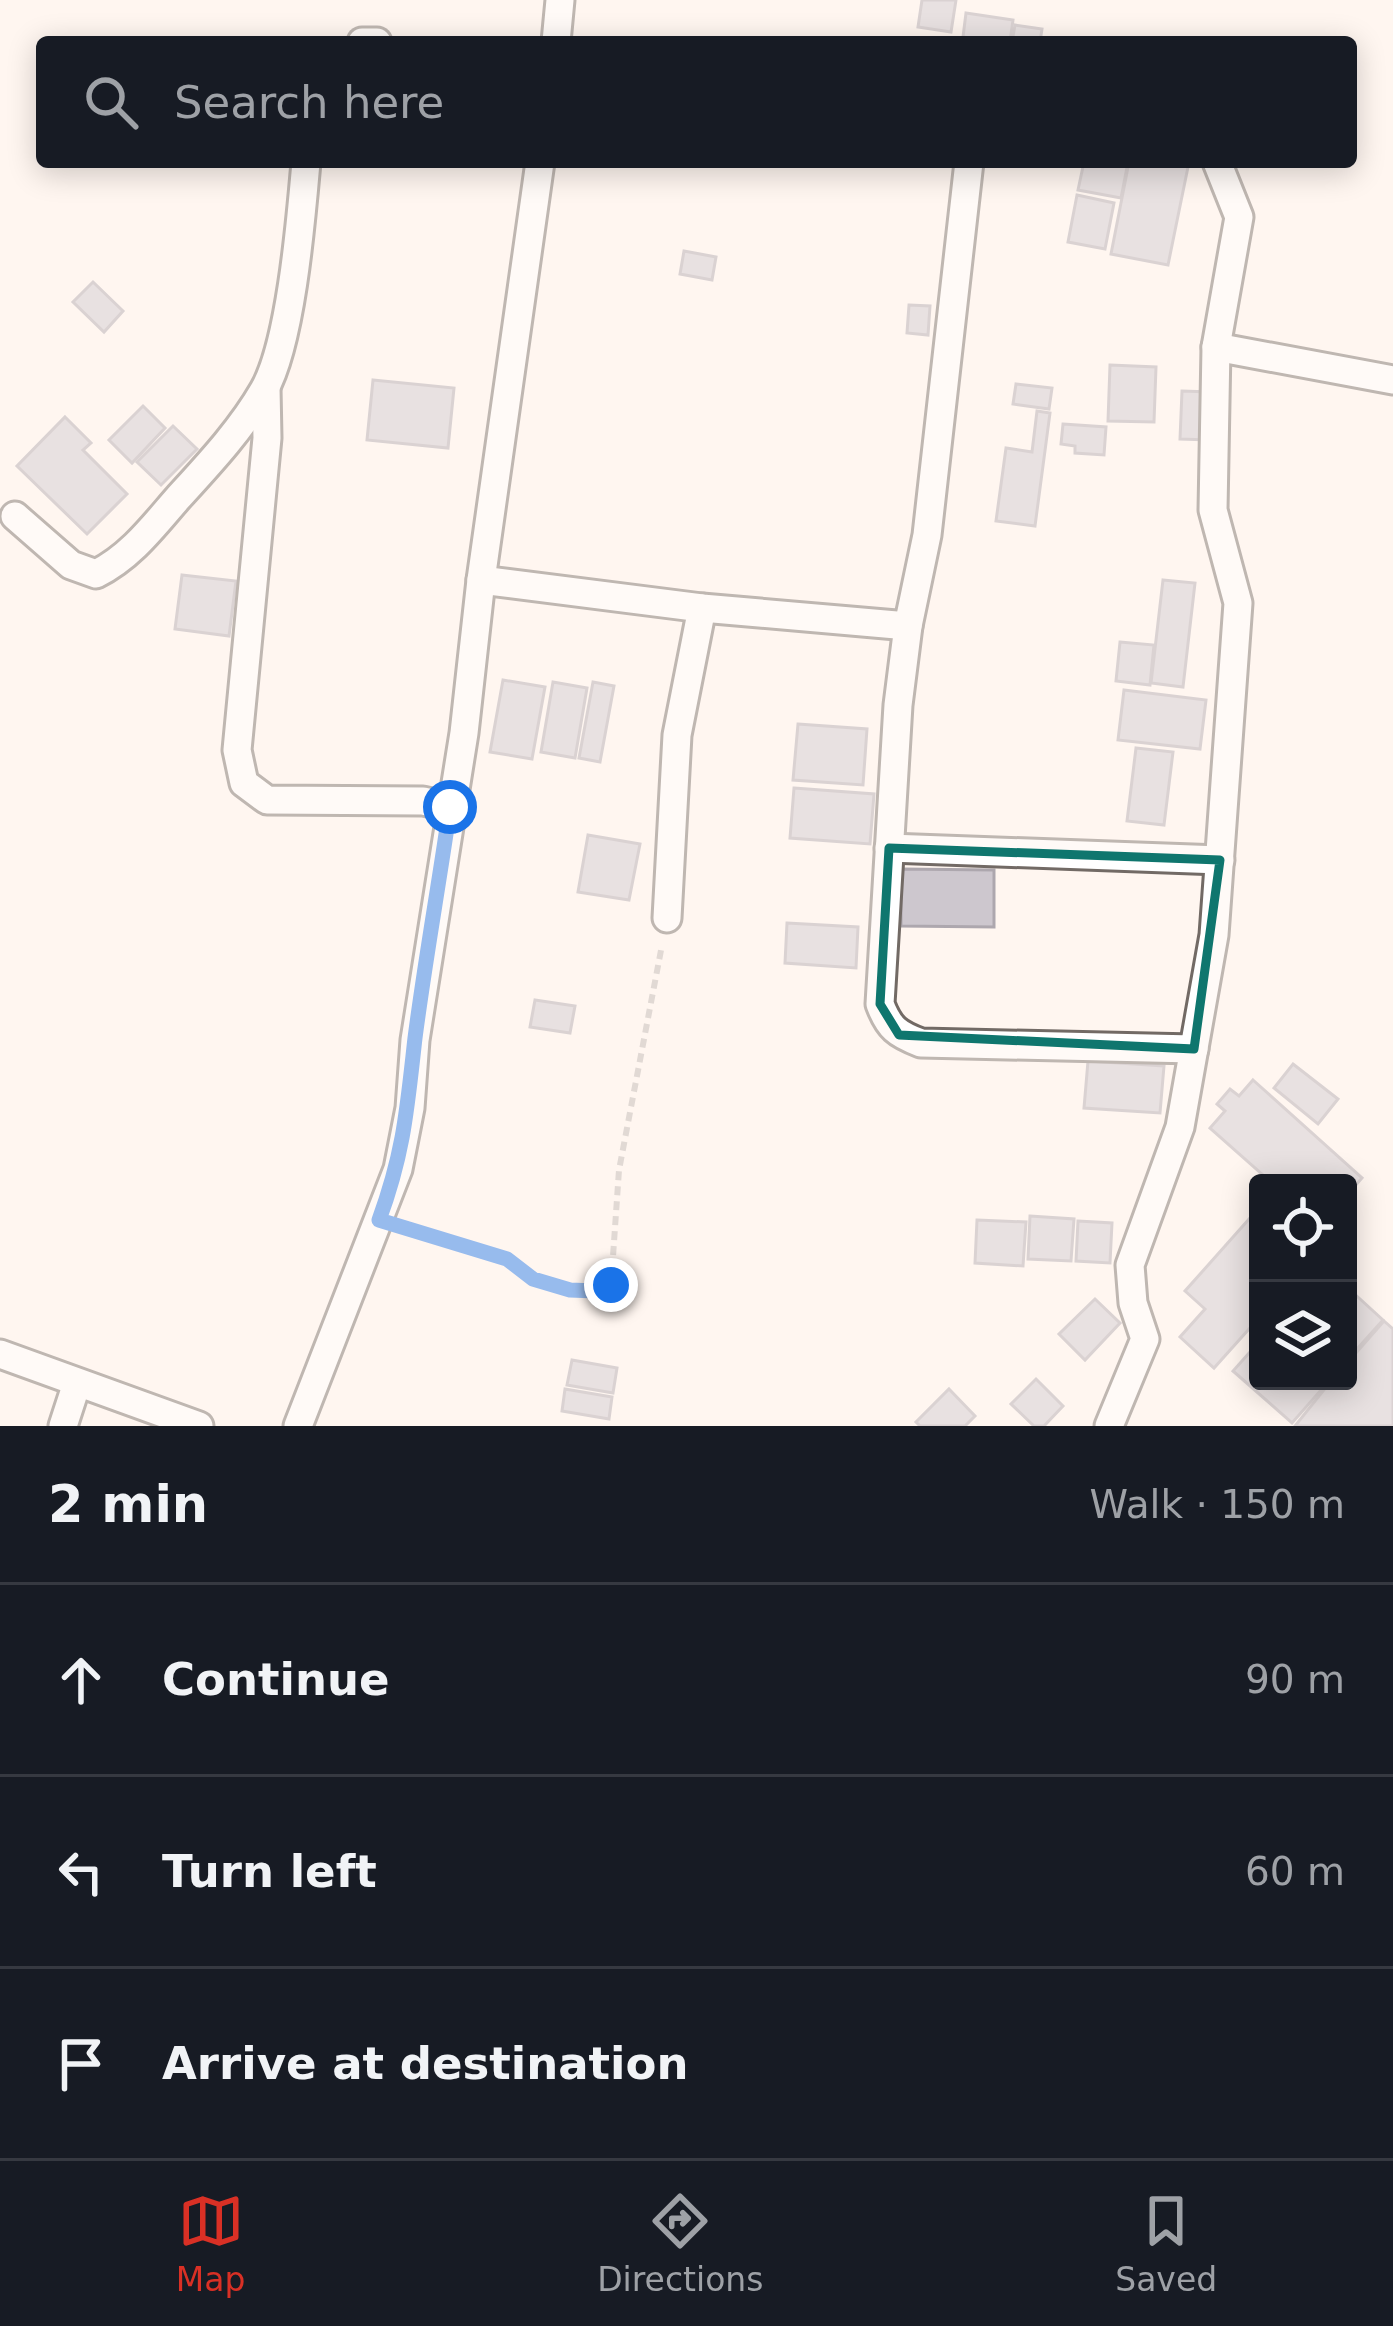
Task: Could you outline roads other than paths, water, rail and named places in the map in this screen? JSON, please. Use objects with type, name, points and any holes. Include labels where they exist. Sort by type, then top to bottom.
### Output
[{"type":"street","points":[[557,36],[560,0]]},
{"type":"street","points":[[305,168],[298,244],[266,388],[267,438],[237,750],[244,783],[267,800],[423,801],[450,807]]},
{"type":"street","points":[[298,1426],[398,1168],[410,1108],[415,1040],[464,733],[539,168]]},
{"type":"street","points":[[968,168],[927,535],[898,705],[880,1004],[888,1025],[898,1035],[921,1043],[1194,1048]]},
{"type":"street","points":[[1109,1426],[1145,1339],[1133,1303],[1130,1265],[1180,1127],[1214,935],[1238,603],[1213,510],[1216,347],[1239,217],[1219,168]]},
{"type":"street","points":[[1216,347],[1393,380]]},
{"type":"street","points":[[15,516],[71,565],[96,574],[118,563],[215,457],[266,388]]},
{"type":"street","points":[[481,580],[701,608],[908,626]]},
{"type":"street","points":[[667,918],[677,735],[701,608]]},
{"type":"street","points":[[890,848],[1220,860]]},
{"type":"street","points":[[0,1354],[199,1426]]},
{"type":"street","points":[[63,1426],[77,1383]]}]
